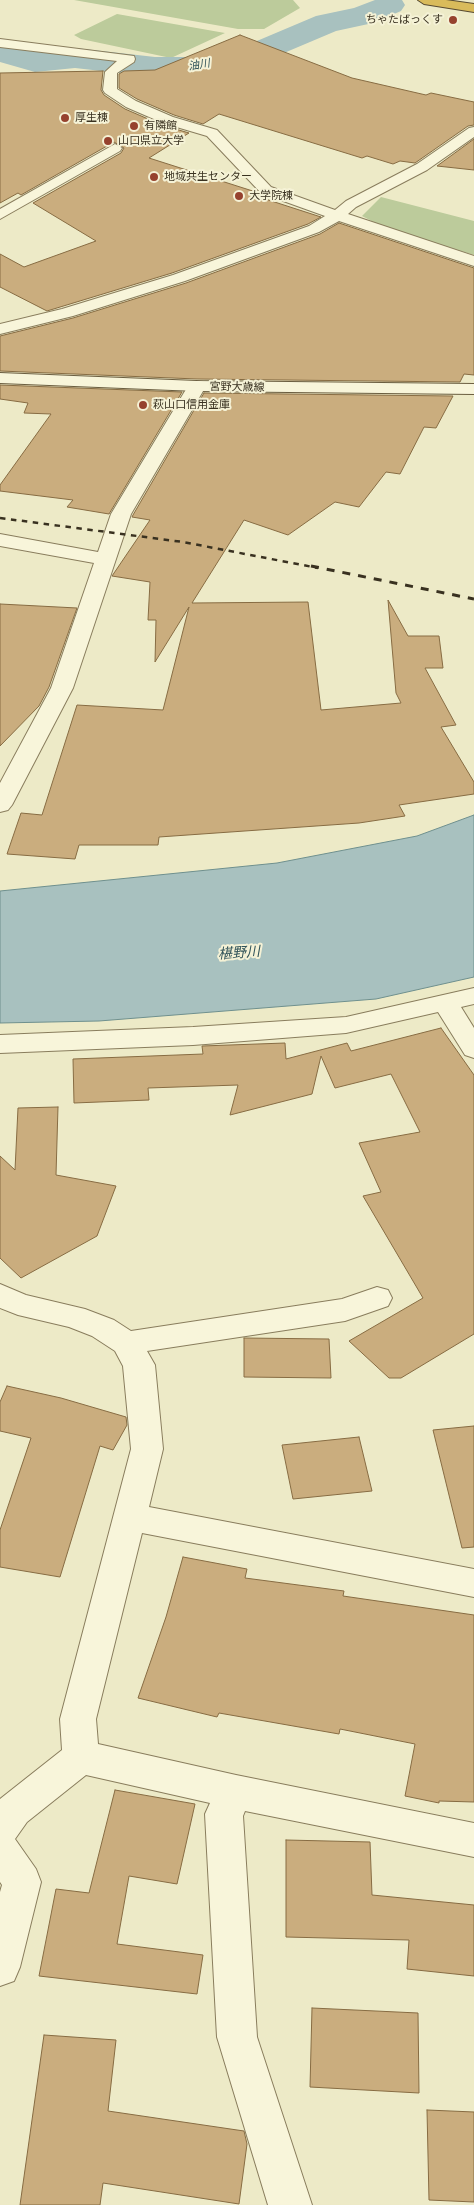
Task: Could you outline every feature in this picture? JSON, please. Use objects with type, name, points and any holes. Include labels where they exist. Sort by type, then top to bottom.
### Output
[{"type":"highway","points":[[424,0],[474,8]]},
{"type":"street","points":[[0,43],[129,59],[111,72],[110,90],[140,108],[168,120],[212,133],[266,190],[337,216],[474,260]]},
{"type":"street","points":[[0,329],[67,313],[179,278],[314,229],[337,216],[351,204],[422,167],[474,131]]},
{"type":"street","points":[[0,215],[115,148]]},
{"type":"street","name":"宮野大歳線","points":[[0,378],[197,386],[474,389]]},
{"type":"street","points":[[0,805],[62,688],[121,514],[197,386]]},
{"type":"street","points":[[0,540],[106,559]]},
{"type":"street","points":[[0,1044],[193,1036],[346,1025],[446,1004],[474,996]]},
{"type":"street","points":[[446,1004],[474,1049]]},
{"type":"street","points":[[0,1295],[18,1304],[74,1317],[103,1328],[126,1343],[139,1365],[147,1449],[78,1719],[81,1757]]},
{"type":"street","points":[[126,1343],[345,1310],[377,1298]]},
{"type":"street","points":[[130,1517],[474,1583]]},
{"type":"street","points":[[81,1757],[236,1792],[474,1840]]},
{"type":"street","points":[[0,1829],[14,1810],[81,1757]]},
{"type":"street","points":[[236,1792],[224,1814],[237,2037],[290,2205]]},
{"type":"street","points":[[0,1850],[22,1882],[0,1967]]},
{"type":"green space","points":[[74,0],[293,0],[300,8],[264,29],[238,29]]},
{"type":"green space","points":[[117,14],[225,33],[171,58],[81,39],[74,35]]},
{"type":"green space","points":[[381,197],[474,221],[474,255],[385,228],[362,216]]},
{"type":"water","name":"椹野川","points":[[474,815],[474,977],[376,999],[99,1021],[0,1023],[0,891],[277,863],[417,836]]},
{"type":"building","points":[[240,35],[352,78],[426,95],[431,93],[474,102],[474,125],[468,126],[415,163],[400,161],[393,164],[367,156],[362,158],[219,114],[203,124],[174,115],[137,99],[119,88],[119,74],[124,71],[155,70]]},
{"type":"building","points":[[103,71],[101,90],[104,95],[125,109],[162,125],[189,133],[149,158],[259,193],[260,195],[256,196],[321,217],[308,224],[172,273],[47,311],[0,287],[0,254],[24,267],[96,241],[33,203],[121,153],[124,148],[114,142],[21,195],[18,193],[0,203],[0,73]]},
{"type":"building","points":[[474,139],[474,170],[437,166]]},
{"type":"building","points":[[339,223],[474,268],[474,375],[464,374],[460,382],[197,379],[0,371],[0,336],[73,318],[186,283],[320,234]]},
{"type":"building","points":[[0,385],[182,392],[109,514],[67,507],[73,500],[0,491],[0,485],[51,414],[24,413],[28,403],[0,399]]},
{"type":"building","points":[[204,393],[453,396],[436,428],[424,427],[400,474],[386,472],[359,507],[335,502],[288,535],[244,520],[192,603],[308,602],[321,710],[401,703],[396,693],[388,600],[408,636],[439,636],[443,668],[425,668],[456,725],[441,727],[474,782],[474,794],[399,805],[405,816],[359,823],[159,837],[158,845],[79,845],[75,859],[7,854],[21,813],[42,815],[77,705],[163,710],[189,607],[155,662],[156,620],[148,620],[150,582],[112,576],[150,520],[132,517]]},
{"type":"building","points":[[0,604],[77,608],[49,687],[39,706],[0,746]]},
{"type":"building","points":[[441,1028],[474,1075],[474,1334],[401,1378],[389,1378],[349,1341],[423,1298],[363,1196],[381,1192],[359,1143],[420,1132],[391,1074],[335,1088],[321,1056],[312,1094],[230,1115],[238,1085],[148,1088],[149,1100],[74,1103],[73,1059],[203,1054],[202,1046],[285,1043],[286,1059],[347,1043],[351,1051]]},
{"type":"building","points":[[58,1107],[56,1175],[116,1186],[97,1236],[21,1278],[0,1258],[0,1156],[15,1170],[18,1108]]},
{"type":"building","points":[[244,1338],[329,1339],[331,1378],[244,1377]]},
{"type":"building","points":[[7,1386],[61,1398],[126,1417],[127,1425],[113,1450],[100,1446],[60,1577],[0,1567],[0,1530],[31,1438],[0,1431],[0,1402]]},
{"type":"building","points":[[474,1426],[474,1547],[462,1548],[433,1430]]},
{"type":"building","points":[[359,1437],[372,1491],[293,1499],[282,1445]]},
{"type":"building","points":[[183,1557],[247,1569],[245,1578],[344,1591],[343,1596],[474,1615],[474,1802],[439,1801],[439,1803],[405,1796],[415,1744],[340,1729],[339,1734],[219,1713],[217,1717],[138,1698],[166,1617]]},
{"type":"building","points":[[115,1790],[195,1804],[177,1884],[129,1876],[117,1944],[203,1955],[197,1994],[39,1976],[56,1889],[89,1893]]},
{"type":"building","points":[[286,1840],[370,1842],[372,1895],[474,1905],[474,1976],[407,1969],[409,1940],[286,1937]]},
{"type":"building","points":[[312,2008],[418,2013],[419,2093],[310,2087]]},
{"type":"building","points":[[44,2035],[116,2040],[108,2111],[244,2131],[247,2144],[239,2204],[103,2183],[100,2205],[20,2205]]},
{"type":"building","points":[[427,2110],[474,2112],[474,2202],[429,2200]]},
{"type":"waterway","name":"油川","points":[[0,50],[18,58],[35,62],[75,58],[155,67],[189,67],[254,54],[327,23],[362,16],[390,5]]},
{"type":"railway","points":[[0,518],[183,542],[318,568]]},
{"type":"railway","points":[[311,566],[474,599]]},
{"type":"place","name":"ちゃたばっくす","points":[[453,20]]},
{"type":"place","name":"厚生棟","points":[[65,118]]},
{"type":"place","name":"有隣館","points":[[134,126]]},
{"type":"place","name":"山口県立大学","points":[[108,141]]},
{"type":"place","name":"地域共生センター","points":[[154,177]]},
{"type":"place","name":"大学院棟","points":[[239,196]]},
{"type":"place","name":"萩山口信用金庫","points":[[143,405]]}]
